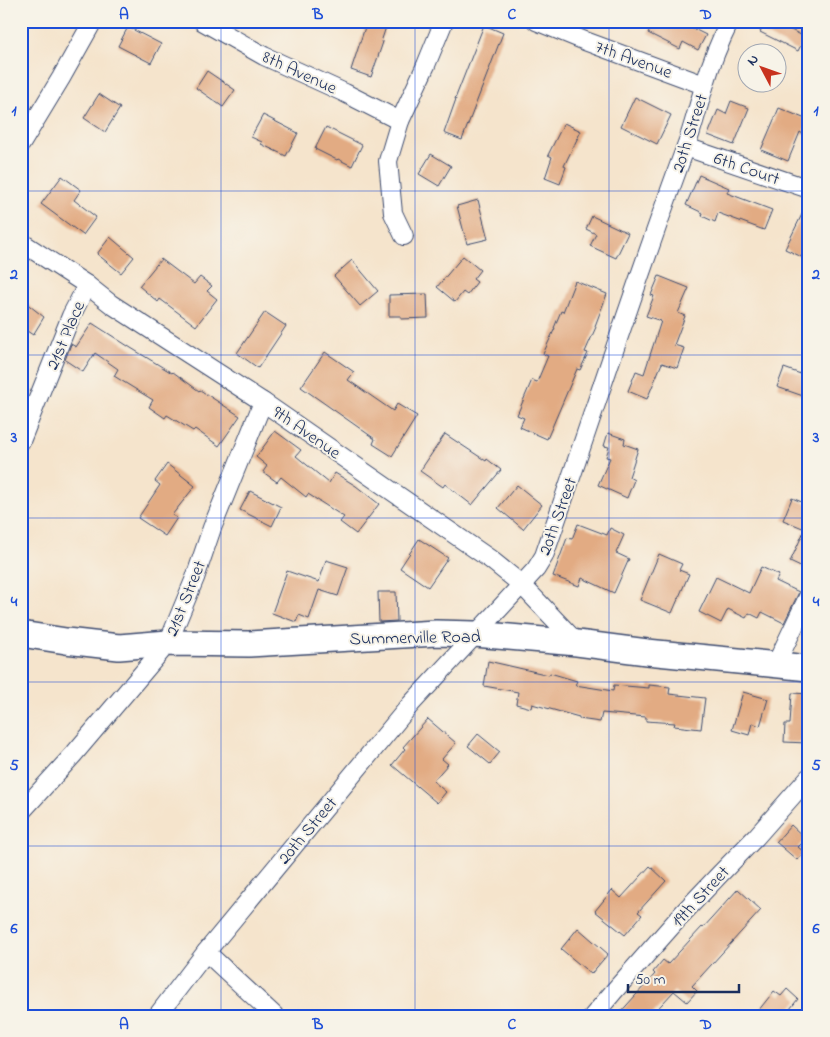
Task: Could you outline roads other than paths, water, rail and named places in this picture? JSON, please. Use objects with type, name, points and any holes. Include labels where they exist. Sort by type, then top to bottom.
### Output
[{"type":"main road","name":"Summerville Road","points":[[21,634],[119,647],[168,643],[249,644],[436,633],[475,634],[809,668]]},
{"type":"street","points":[[21,144],[61,78],[92,21]]},
{"type":"street","name":"8th Avenue","points":[[202,21],[264,56],[345,93],[400,121]]},
{"type":"street","points":[[404,236],[393,212],[388,161],[400,121],[444,21]]},
{"type":"street","name":"7th Avenue","points":[[536,21],[704,85]]},
{"type":"street","name":"20th Street","points":[[157,1016],[206,952],[410,704],[536,569],[544,556],[660,217],[686,147],[704,85],[730,21]]},
{"type":"street","name":"6th Court","points":[[686,147],[809,189]]},
{"type":"street","name":"9th Avenue","points":[[21,242],[87,285],[111,304],[263,402],[490,558],[521,584],[577,644]]},
{"type":"street","name":"21st Place","points":[[21,441],[71,316],[87,285]]},
{"type":"street","name":"21st Street","points":[[21,812],[73,755],[168,643],[263,402]]},
{"type":"street","points":[[776,664],[809,595]]},
{"type":"street","name":"19th Street","points":[[594,1016],[684,912],[756,837],[809,777]]},
{"type":"street","points":[[206,952],[275,1016]]}]
